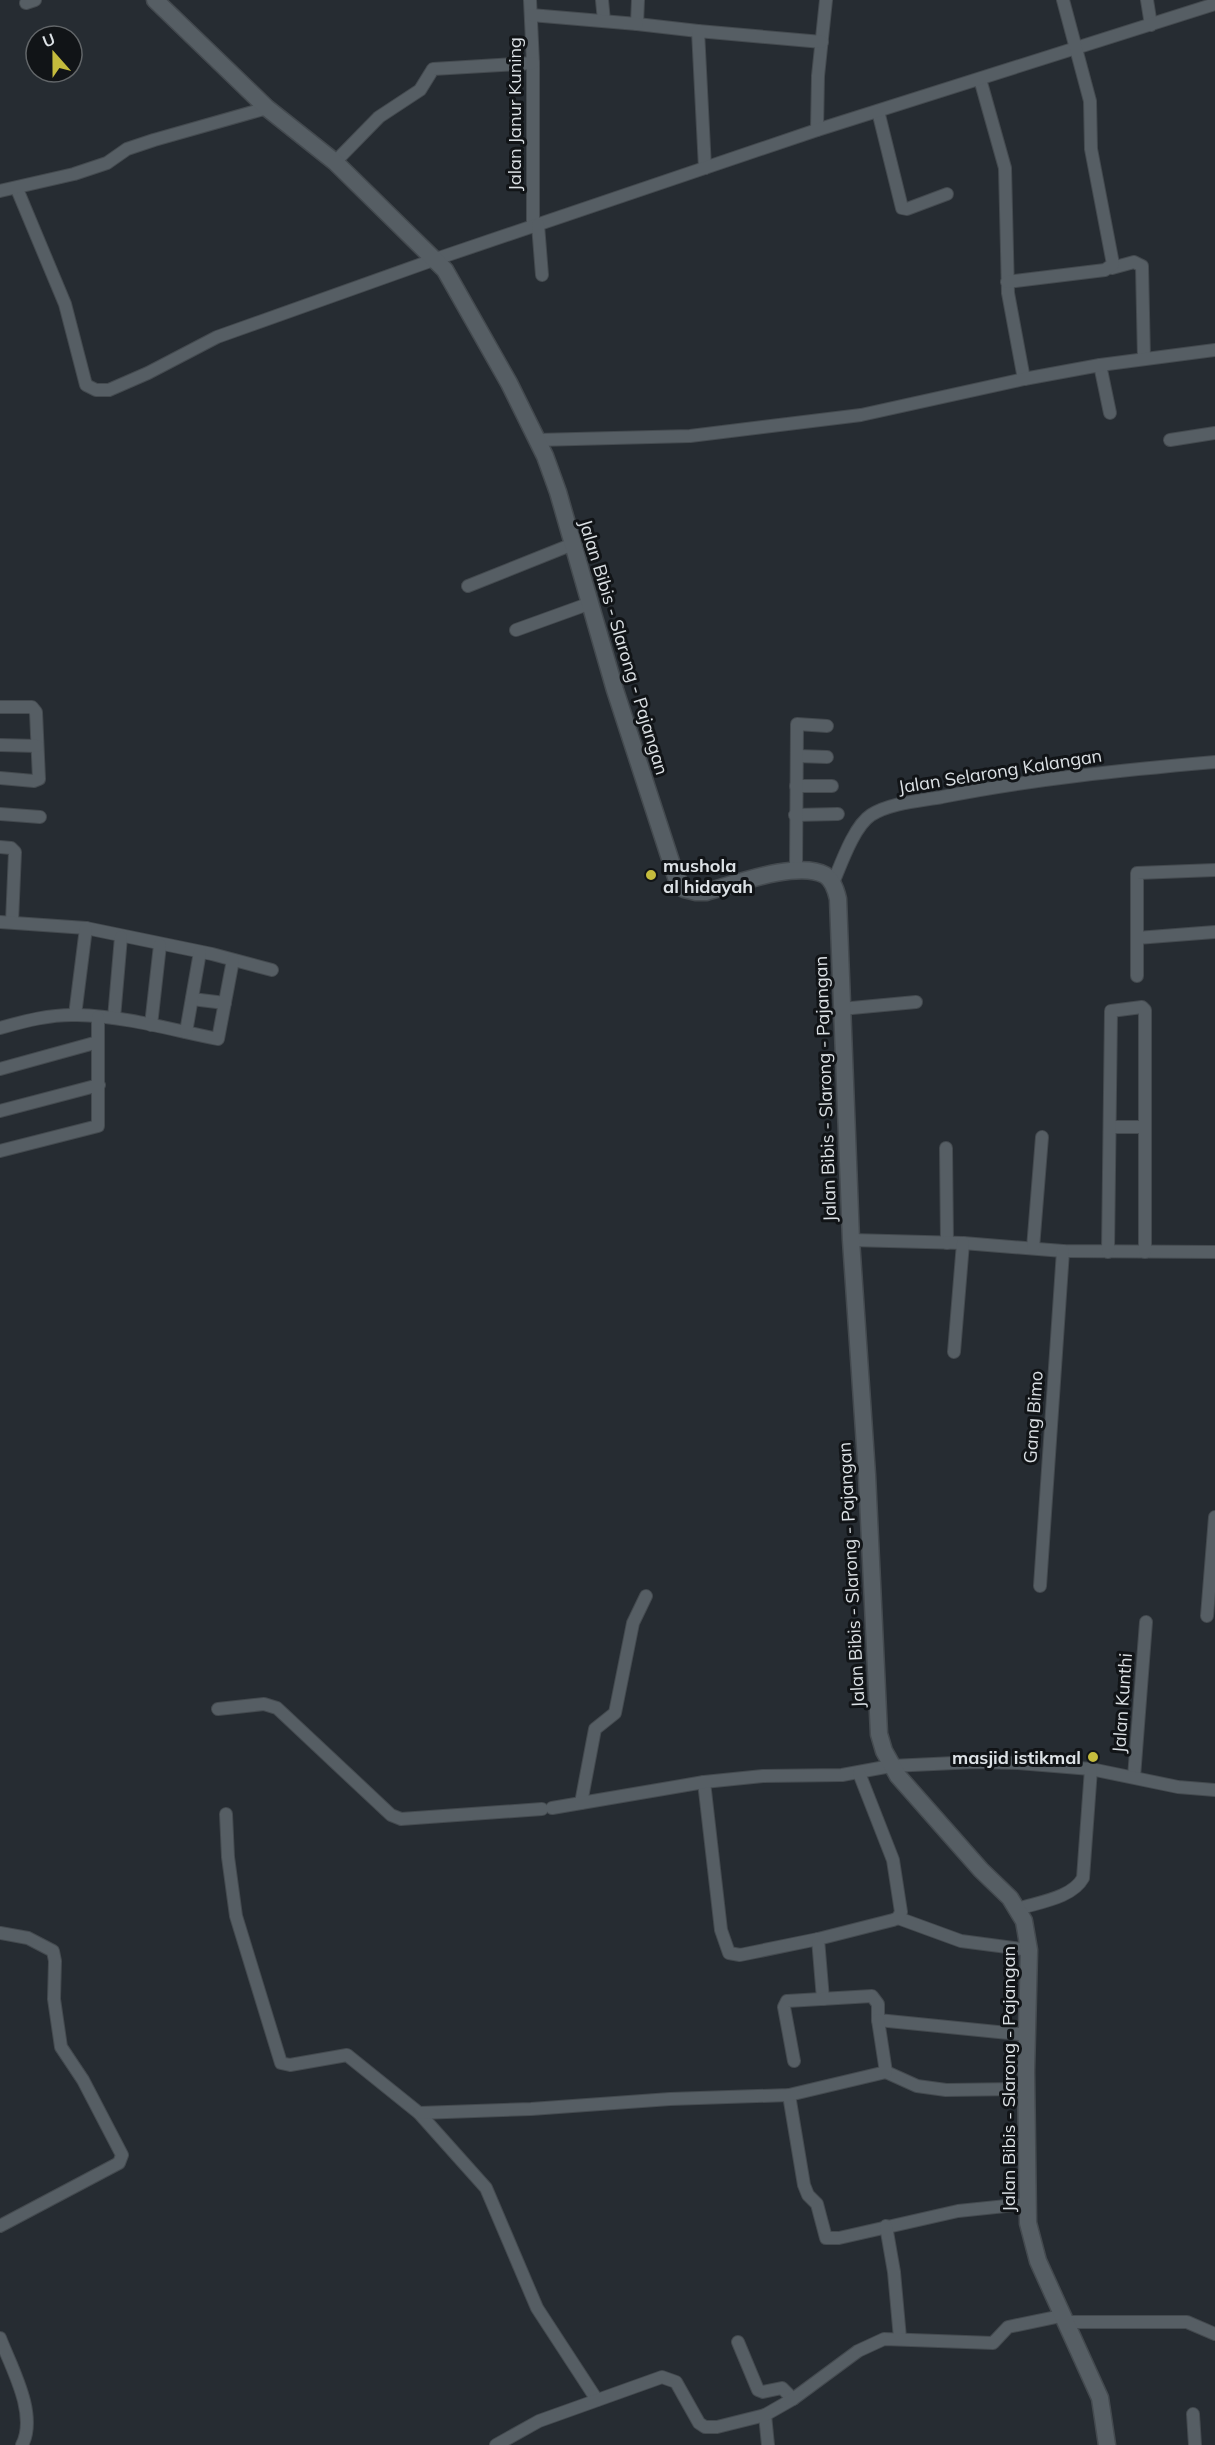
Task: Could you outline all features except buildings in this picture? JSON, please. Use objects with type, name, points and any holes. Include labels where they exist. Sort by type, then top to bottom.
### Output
[{"type":"main road","name":"Jalan Bibis - Slarong - Pajangan","points":[[155,0],[267,108],[335,162],[406,234],[436,259],[477,326],[537,440],[558,492],[588,604],[664,842],[676,877],[684,889],[706,892],[796,870],[826,875],[833,883],[838,899],[851,1240],[867,1475],[878,1720],[884,1751],[891,1766],[923,1805],[1018,1909],[1027,1933],[1029,1950],[1026,2204],[1038,2261],[1100,2398],[1107,2445]]},
{"type":"street","name":"Jalan Janur Kuning","points":[[530,0],[535,226],[542,275]]},
{"type":"street","points":[[602,0],[604,21]]},
{"type":"street","points":[[637,24],[638,0]]},
{"type":"street","points":[[817,130],[826,0]]},
{"type":"street","points":[[1063,0],[1074,50],[1090,101],[1091,149],[1111,251],[1112,267]]},
{"type":"street","points":[[1148,0],[1151,25]]},
{"type":"street","points":[[17,189],[65,304],[86,385],[96,390],[108,390],[148,373],[217,337],[436,259],[817,130],[1215,4]]},
{"type":"street","points":[[531,15],[822,42]]},
{"type":"street","points":[[698,31],[705,168]]},
{"type":"street","points":[[335,162],[379,117],[420,90],[433,69],[533,63]]},
{"type":"street","points":[[980,79],[1005,168],[1007,282],[1024,378]]},
{"type":"street","points":[[0,191],[17,189],[107,163],[127,149],[267,108]]},
{"type":"street","points":[[878,111],[902,208],[907,209],[947,194]]},
{"type":"street","points":[[1007,282],[1134,262],[1142,266],[1144,359]]},
{"type":"street","points":[[537,440],[690,436],[861,415],[1024,378],[1100,365],[1215,350]]},
{"type":"street","points":[[1100,365],[1110,413]]},
{"type":"street","points":[[1170,441],[1215,433]]},
{"type":"street","points":[[468,586],[573,544]]},
{"type":"street","points":[[516,630],[588,604]]},
{"type":"street","points":[[0,707],[28,707],[36,712],[38,781],[0,777]]},
{"type":"street","points":[[796,870],[797,724],[827,726]]},
{"type":"street","points":[[0,745],[37,746]]},
{"type":"street","points":[[797,756],[827,757]]},
{"type":"street","name":"Jalan Selarong Kalangan","points":[[833,883],[860,827],[870,816],[885,809],[1013,785],[1106,772],[1215,762]]},
{"type":"street","points":[[796,786],[832,786]]},
{"type":"street","points":[[0,814],[40,817]]},
{"type":"street","points":[[795,814],[838,814]]},
{"type":"street","points":[[0,847],[11,848],[15,852],[6,922],[86,928],[121,938],[200,952],[272,970]]},
{"type":"street","points":[[1137,976],[1137,873],[1215,870]]},
{"type":"street","points":[[75,1015],[86,928]]},
{"type":"street","points":[[1137,938],[1215,932]]},
{"type":"street","points":[[114,1018],[121,938]]},
{"type":"street","points":[[151,1025],[160,945]]},
{"type":"street","points":[[186,1032],[200,952]]},
{"type":"street","points":[[0,1028],[30,1020],[75,1015],[114,1018],[218,1039],[233,960]]},
{"type":"street","points":[[192,999],[225,1003]]},
{"type":"street","points":[[841,1009],[916,1002]]},
{"type":"street","points":[[1108,1252],[1111,1011],[1142,1007],[1145,1013],[1145,1252]]},
{"type":"street","points":[[0,1151],[98,1126],[98,1017]]},
{"type":"street","points":[[0,1069],[98,1042]]},
{"type":"street","points":[[0,1111],[99,1084]]},
{"type":"street","points":[[1110,1127],[1145,1127]]},
{"type":"street","points":[[1033,1248],[1042,1137]]},
{"type":"street","points":[[946,1148],[948,1243]]},
{"type":"street","points":[[851,1240],[963,1243],[1063,1251],[1215,1252]]},
{"type":"street","points":[[954,1352],[963,1243]]},
{"type":"street","name":"Gang Bimo","points":[[1040,1586],[1063,1251]]},
{"type":"street","points":[[1207,1616],[1215,1517]]},
{"type":"street","points":[[581,1803],[595,1729],[615,1713],[633,1623],[646,1596]]},
{"type":"street","name":"Jalan Kunthi","points":[[1018,1909],[1069,1892],[1078,1886],[1083,1878],[1091,1769],[1134,1777],[1146,1622]]},
{"type":"street","points":[[218,1709],[264,1704],[277,1708],[392,1815],[401,1819],[547,1808],[704,1782],[763,1776],[859,1773],[891,1766],[997,1762],[1091,1769]]},
{"type":"street","points":[[859,1773],[893,1860],[901,1912],[898,1918]]},
{"type":"street","points":[[1134,1777],[1178,1787],[1215,1790]]},
{"type":"street","points":[[704,1782],[721,1930],[729,1953],[740,1955],[818,1939],[898,1918],[961,1941],[1029,1950]]},
{"type":"street","points":[[226,1814],[228,1857],[236,1916],[281,2063],[290,2065],[347,2055],[419,2113],[486,2188],[537,2308],[597,2400]]},
{"type":"street","points":[[0,1933],[27,1938],[52,1951],[55,1960],[54,1999],[61,2047],[83,2080],[122,2155],[119,2163],[0,2226]]},
{"type":"street","points":[[818,1939],[823,1999]]},
{"type":"street","points":[[794,2061],[784,2003],[872,1996],[878,2004],[878,2020],[886,2072]]},
{"type":"street","points":[[878,2020],[1028,2035]]},
{"type":"street","points":[[419,2113],[789,2095],[886,2072],[917,2086],[946,2090],[1026,2089]]},
{"type":"street","points":[[789,2095],[804,2185],[808,2195],[817,2204],[823,2234],[830,2239],[958,2211],[1026,2204]]},
{"type":"street","points":[[886,2226],[894,2272],[900,2338]]},
{"type":"street","points":[[496,2445],[539,2421],[662,2377],[675,2382],[699,2422],[705,2427],[717,2427],[765,2415],[793,2399],[858,2350],[884,2339],[993,2343],[1008,2327],[1063,2319],[1187,2322],[1215,2334]]},
{"type":"street","points":[[0,2338],[24,2405],[26,2431],[22,2445]]},
{"type":"street","points":[[738,2342],[758,2390],[763,2392],[782,2388],[793,2399]]},
{"type":"street","points":[[1192,2414],[1195,2445]]},
{"type":"street","points":[[765,2415],[768,2445]]},
{"type":"place","name":"mushola al hidayah","points":[[651,875]]},
{"type":"place","name":"masjid istikmal","points":[[1093,1757]]}]
